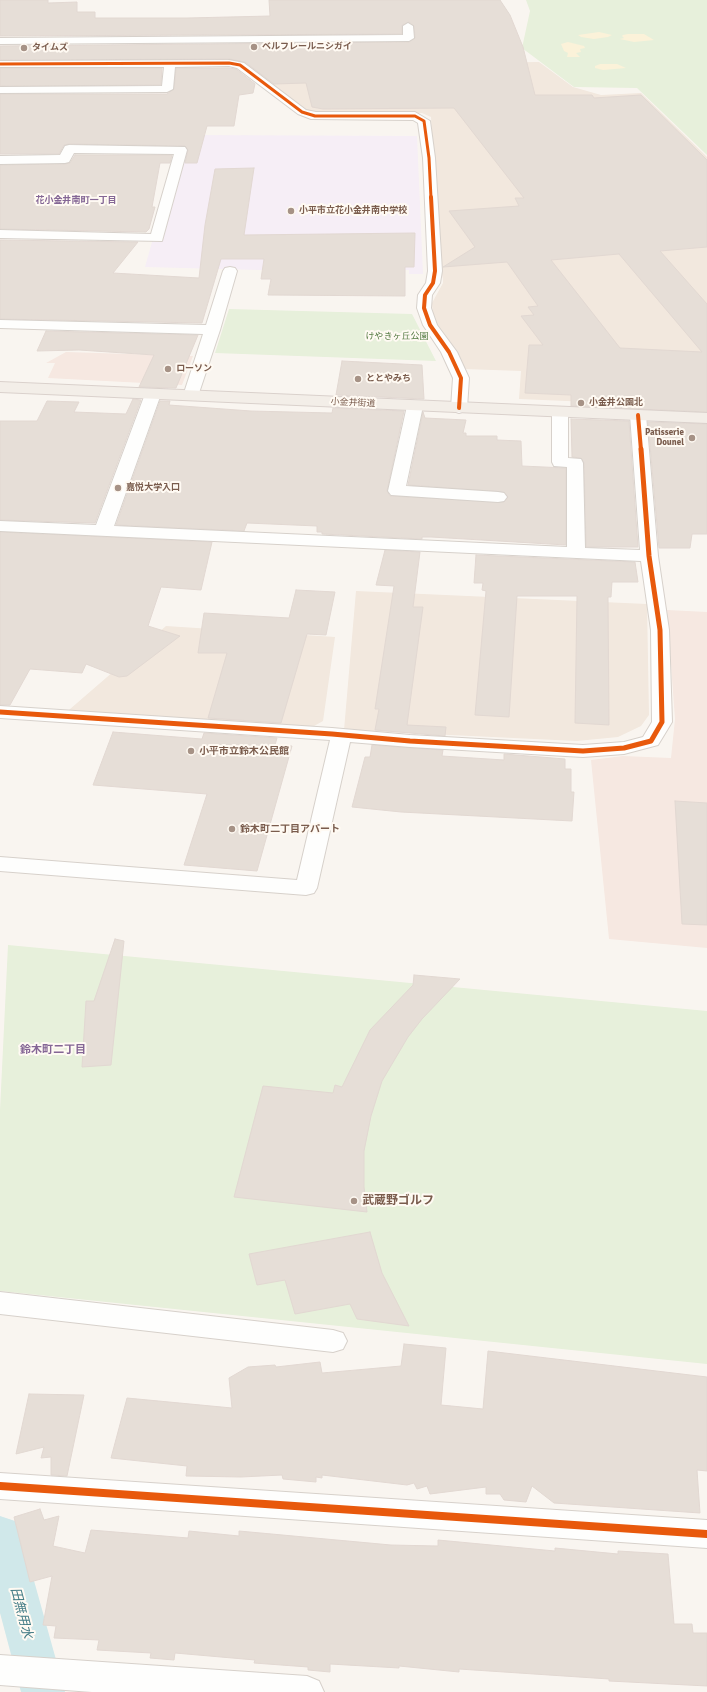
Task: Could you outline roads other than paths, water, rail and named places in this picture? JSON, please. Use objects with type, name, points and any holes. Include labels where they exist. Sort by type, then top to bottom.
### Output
[{"type":"main road","name":"小金井街道","points":[[0,387],[707,418]]},
{"type":"street","points":[[0,41],[409,38],[408,26]]},
{"type":"street","points":[[0,90],[167,89],[170,63]]},
{"type":"street","points":[[0,64],[229,63],[240,65],[302,112],[315,116],[415,116],[424,121],[429,158],[435,271],[432,283],[425,296],[424,308],[430,325],[449,352],[461,378],[459,408]]},
{"type":"street","points":[[0,148],[119,159],[126,149],[181,150],[157,238],[0,234]]},
{"type":"street","points":[[0,160],[67,154]]},
{"type":"street","points":[[191,396],[213,330],[230,271]]},
{"type":"street","points":[[0,324],[213,330]]},
{"type":"street","points":[[102,531],[153,394]]},
{"type":"street","points":[[415,406],[397,491],[498,497]]},
{"type":"street","points":[[560,412],[560,462],[575,463],[576,552]]},
{"type":"street","points":[[0,712],[341,735],[410,742],[583,751],[624,748],[651,741],[662,722],[660,630],[656,587],[649,556],[638,415]]},
{"type":"street","points":[[0,526],[649,556]]},
{"type":"street","points":[[0,864],[306,888],[341,735]]},
{"type":"street","points":[[0,1303],[333,1341]]},
{"type":"street","points":[[6,1486],[707,1534]]},
{"type":"street","points":[[2,1670],[307,1692]]},
{"type":"waterway","name":"田無用水","points":[[0,1534],[43,1692]]},
{"type":"place","name":"ベルフレールニシガイ","points":[[254,47]]},
{"type":"place","name":"タイムズ","points":[[24,48]]},
{"type":"place","name":"小平市立花小金井南中学校","points":[[291,211]]},
{"type":"place","name":"ローソン","points":[[168,369]]},
{"type":"place","name":"ととやみち","points":[[358,379]]},
{"type":"place","name":"小金井公園北","points":[[581,403]]},
{"type":"place","name":"Patisserie Dounel","points":[[692,438]]},
{"type":"place","name":"嘉悦大学入口","points":[[118,488]]},
{"type":"place","name":"小平市立鈴木公民館","points":[[191,751]]},
{"type":"place","name":"鈴木町二丁目アパート","points":[[232,829]]},
{"type":"place","name":"武蔵野ゴルフ","points":[[354,1201]]},
{"type":"district","name":"花小金井南町一丁目","points":[[76,201]]},
{"type":"district","name":"鈴木町二丁目","points":[[53,1050]]},
{"type":"park label","name":"けやきヶ丘公園","points":[[397,337]]}]
